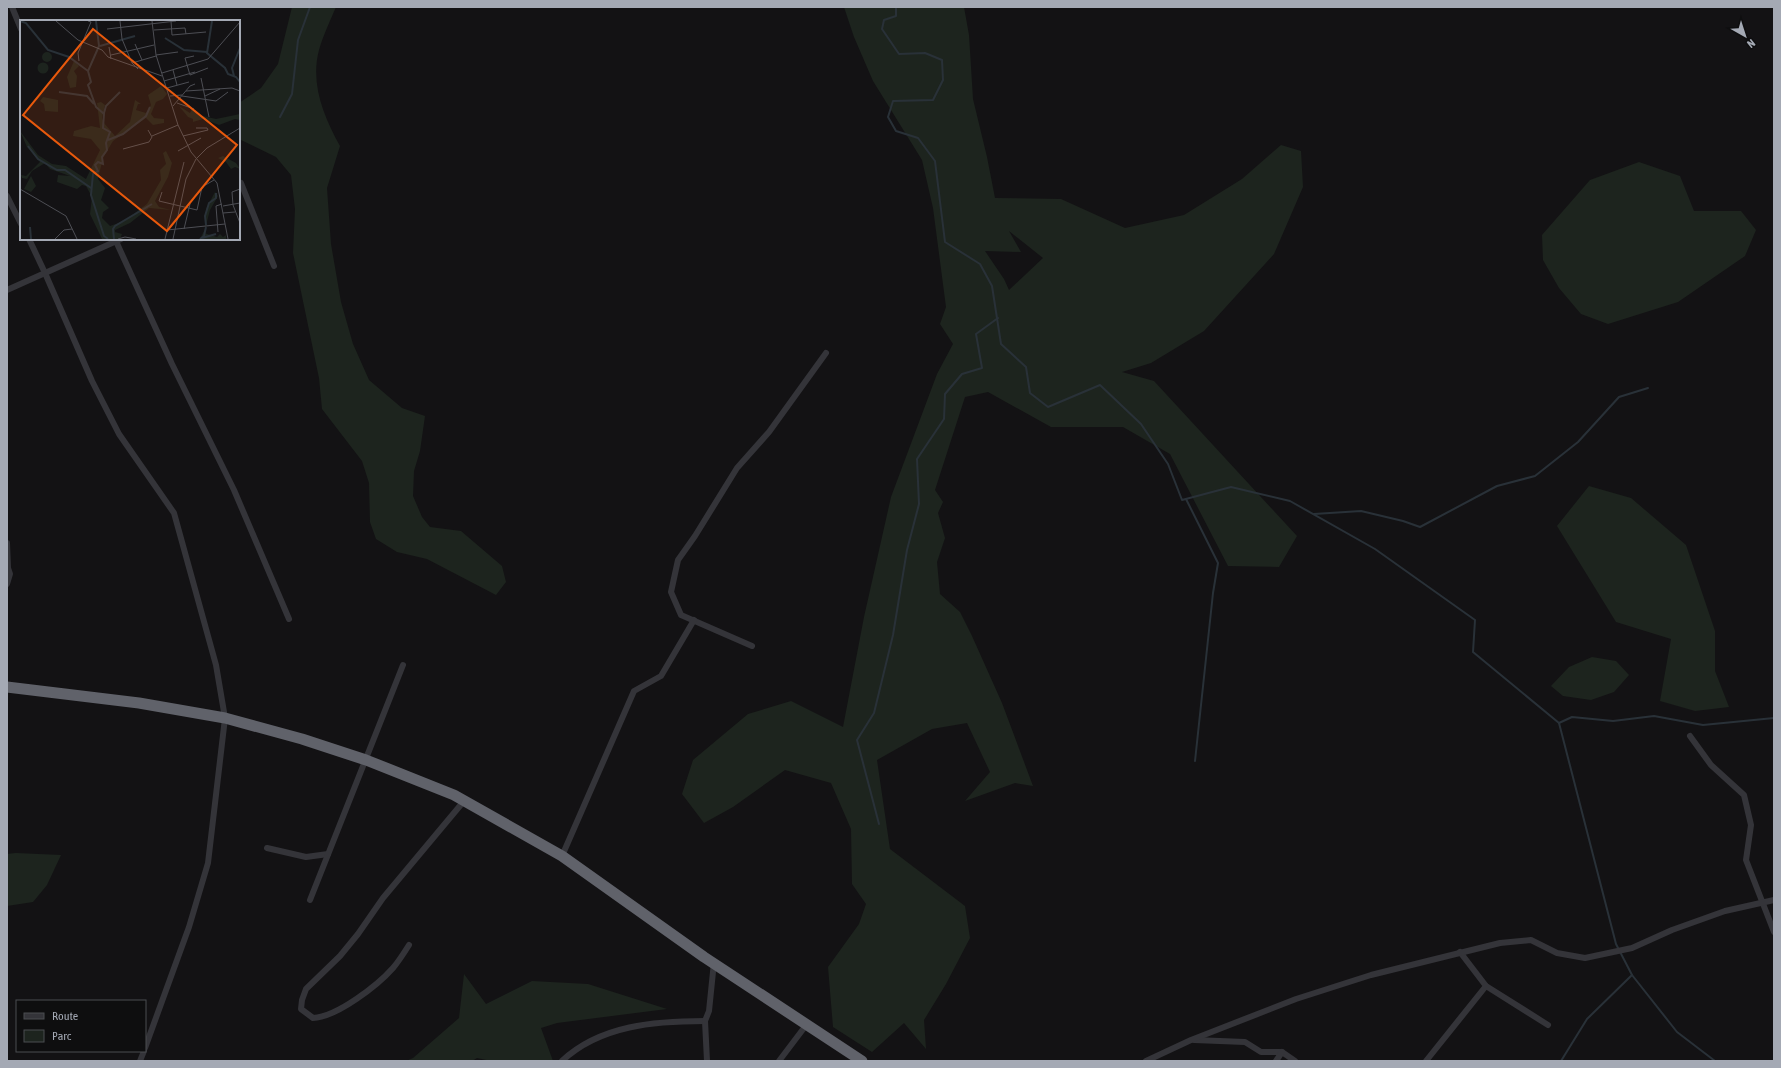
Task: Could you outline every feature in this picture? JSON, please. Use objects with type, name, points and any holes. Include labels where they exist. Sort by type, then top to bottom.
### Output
[{"type":"highway","points":[[7,687],[124,701],[226,718],[302,739],[366,760],[464,801],[562,856],[714,962],[862,1061]]},
{"type":"street","points":[[10,10],[20,27]]},
{"type":"street","points":[[240,184],[274,266]]},
{"type":"street","points":[[7,196],[20,222]]},
{"type":"street","points":[[28,240],[45,273],[92,381],[119,434],[174,513],[216,665],[226,718],[208,863],[189,927],[146,1045]]},
{"type":"street","points":[[7,290],[117,240],[172,364],[234,490],[289,619]]},
{"type":"street","points":[[752,646],[681,615],[671,592],[678,560],[695,536],[737,468],[769,432],[826,352]]},
{"type":"street","points":[[7,543],[8,568],[10,574],[7,584]]},
{"type":"street","points":[[562,856],[634,691],[661,676],[694,620]]},
{"type":"street","points":[[310,900],[403,665]]},
{"type":"street","points":[[1690,736],[1711,765],[1744,795],[1751,825],[1746,860],[1774,932]]},
{"type":"street","points":[[409,945],[394,967],[380,982],[328,1015],[314,1018],[301,1009],[302,1000],[306,989],[354,940],[384,898],[464,801]]},
{"type":"street","points":[[267,848],[306,857],[328,854]]},
{"type":"street","points":[[1146,1061],[1191,1040],[1296,999],[1371,975],[1460,952],[1500,943],[1531,940],[1557,953],[1584,958],[1611,951],[1632,948],[1672,930],[1725,911],[1774,900]]},
{"type":"street","points":[[1460,952],[1486,986],[1548,1025]]},
{"type":"street","points":[[707,1061],[705,1020],[709,1011],[714,962]]},
{"type":"street","points":[[1426,1061],[1486,986]]},
{"type":"street","points":[[562,1061],[572,1051],[592,1041],[621,1030],[665,1021],[705,1020]]},
{"type":"street","points":[[779,1061],[807,1024]]},
{"type":"street","points":[[1191,1040],[1245,1042],[1261,1052],[1282,1052],[1295,1061]]},
{"type":"street","points":[[1276,1061],[1282,1052]]},
{"type":"green space","points":[[292,7],[336,7],[319,50],[316,75],[317,88],[324,112],[340,146],[327,188],[331,244],[341,302],[353,344],[369,380],[402,408],[425,416],[420,451],[414,471],[413,496],[422,517],[430,527],[461,531],[502,566],[506,582],[496,595],[427,559],[397,552],[376,539],[370,522],[369,483],[362,461],[322,409],[319,378],[293,253],[295,209],[291,175],[276,157],[240,139],[240,102],[261,88],[278,64]]},
{"type":"green space","points":[[844,7],[964,7],[969,35],[973,99],[995,198],[1061,199],[1125,228],[1184,215],[1242,179],[1281,145],[1301,151],[1303,187],[1274,254],[1204,331],[1151,363],[1122,372],[1154,381],[1297,536],[1279,567],[1228,566],[1170,454],[1123,427],[1051,427],[988,392],[965,397],[935,490],[943,502],[938,513],[945,538],[937,562],[940,594],[960,612],[972,636],[1002,703],[1033,786],[1015,783],[965,801],[990,772],[967,723],[932,729],[877,760],[890,849],[965,906],[970,938],[946,984],[924,1020],[926,1049],[904,1023],[872,1052],[833,1027],[828,967],[859,924],[866,904],[852,884],[851,829],[831,783],[785,770],[733,807],[704,823],[682,794],[693,760],[748,714],[791,701],[843,727],[864,617],[891,497],[937,374],[953,344],[940,324],[946,307],[933,208],[922,160],[873,81],[854,37]],"holes":[[[1009,231],[1043,258],[1009,290],[1004,279],[985,251],[1021,252]]]},
{"type":"green space","points":[[1639,162],[1680,176],[1694,211],[1741,211],[1756,230],[1745,256],[1678,302],[1608,324],[1581,314],[1559,288],[1543,260],[1542,235],[1590,180]]},
{"type":"green space","points":[[1589,486],[1631,498],[1686,545],[1715,631],[1715,671],[1729,707],[1695,711],[1660,701],[1671,639],[1616,622],[1557,526]]},
{"type":"green space","points":[[1592,657],[1616,661],[1629,675],[1614,692],[1591,700],[1563,696],[1551,686],[1569,667]]},
{"type":"green space","points":[[7,854],[61,855],[47,885],[33,902],[7,906]]},
{"type":"green space","points":[[464,974],[486,1004],[532,981],[588,984],[667,1009],[557,1023],[541,1028],[553,1061],[491,1061],[477,1058],[472,1061],[406,1061],[413,1058],[459,1018]]},
{"type":"waterway","points":[[280,117],[292,94],[298,40],[310,7]]},
{"type":"waterway","points":[[896,7],[896,16],[884,20],[882,29],[899,54],[925,53],[942,60],[943,80],[933,100],[893,101],[888,117],[896,131],[918,138],[935,161],[945,242],[980,264],[992,286],[1001,344],[1026,367],[1030,393],[1048,407],[1100,385],[1141,424],[1168,464],[1182,500],[1231,487],[1290,501],[1375,549],[1475,620],[1473,652],[1559,723],[1616,944],[1632,975],[1677,1032],[1715,1061]]},
{"type":"waterway","points":[[879,824],[857,740],[874,713],[893,635],[907,550],[919,504],[917,459],[944,419],[945,394],[962,374],[982,368],[976,334],[998,318]]},
{"type":"waterway","points":[[1314,514],[1361,511],[1403,521],[1420,527],[1497,486],[1535,476],[1578,442],[1619,397],[1648,388]]},
{"type":"waterway","points":[[1186,499],[1218,563],[1213,593],[1195,761]]},
{"type":"waterway","points":[[1559,723],[1572,717],[1613,721],[1654,716],[1703,725],[1774,718]]},
{"type":"waterway","points":[[1561,1061],[1587,1019],[1632,975]]}]
